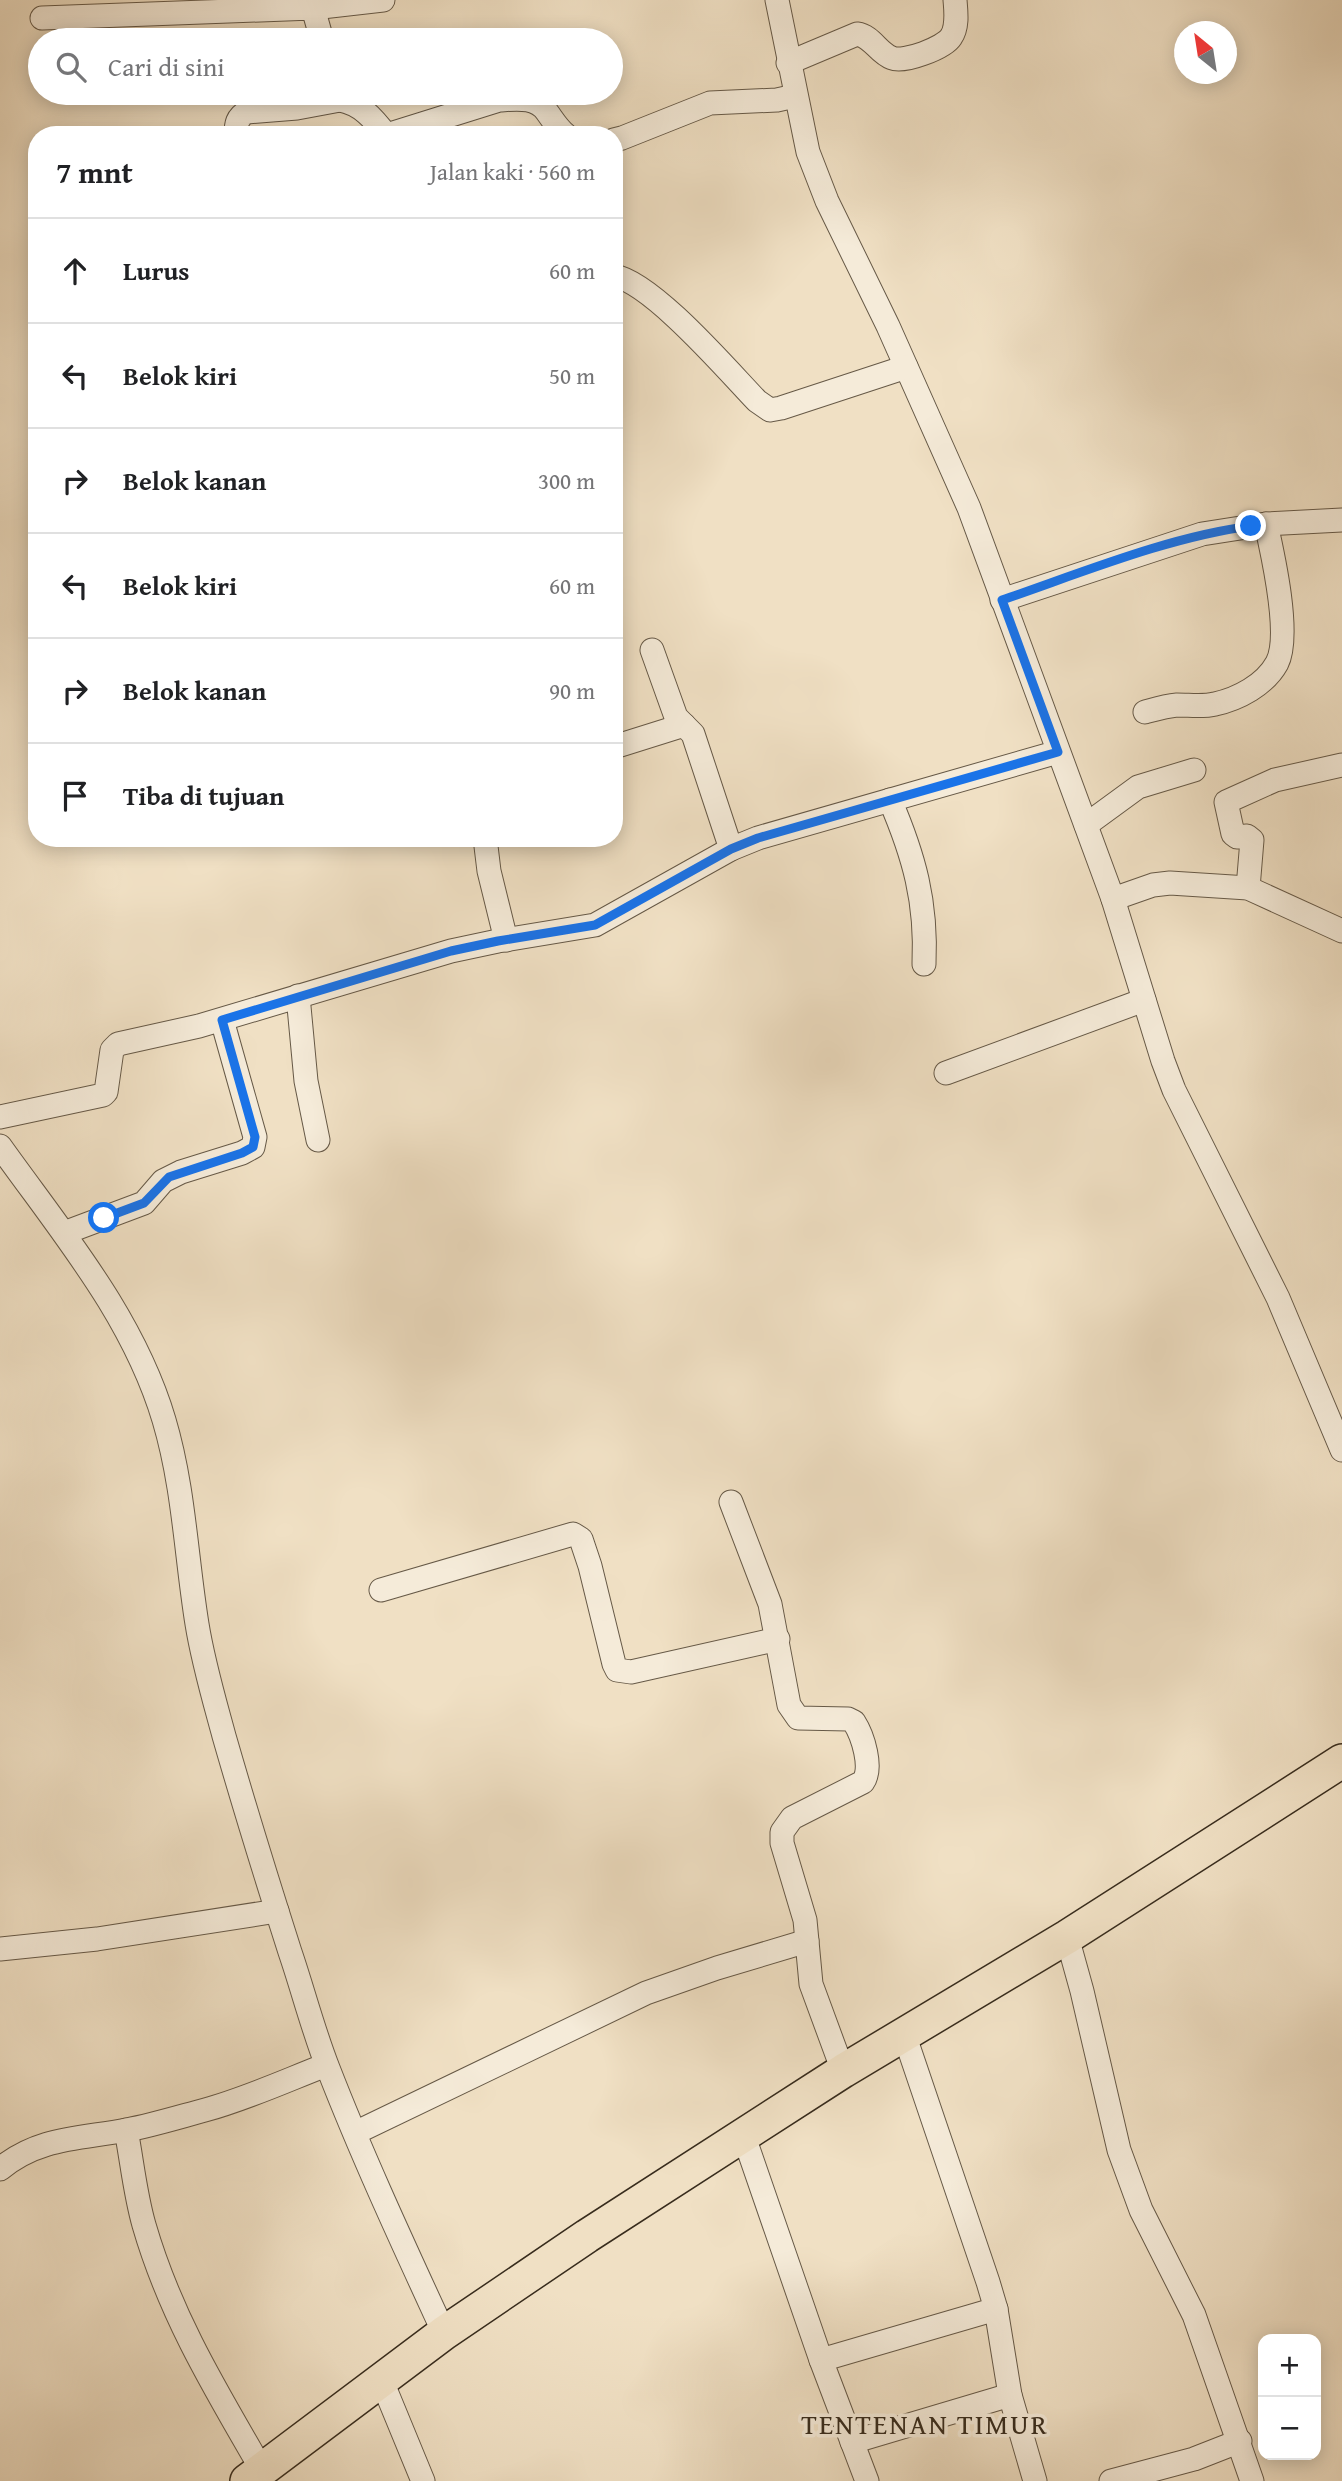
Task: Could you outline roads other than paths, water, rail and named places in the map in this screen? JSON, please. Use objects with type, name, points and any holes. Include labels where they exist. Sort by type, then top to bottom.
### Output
[{"type":"highway","points":[[254,2475],[444,2333],[743,2133],[1066,1937],[1342,1761]]},
{"type":"street","points":[[42,18],[163,6],[313,8],[383,0]]},
{"type":"street","points":[[777,0],[808,152],[827,201],[906,366],[969,508],[1113,899],[1174,1090],[1278,1298],[1342,1450]]},
{"type":"street","points":[[788,63],[857,34],[869,39],[888,57],[907,60],[946,43],[952,37],[956,14],[955,0]]},
{"type":"street","points":[[313,8],[319,28]]},
{"type":"street","points":[[623,138],[710,103],[777,100],[795,96]]},
{"type":"street","points":[[237,126],[241,115],[247,112],[308,105]]},
{"type":"street","points":[[357,105],[379,126]]},
{"type":"street","points":[[416,126],[483,105]]},
{"type":"street","points":[[541,105],[558,126]]},
{"type":"street","points":[[623,280],[638,286],[684,324],[757,401],[770,410],[906,366]]},
{"type":"street","points":[[1002,600],[1171,543],[1213,532],[1266,524],[1342,520]]},
{"type":"street","points":[[1145,712],[1170,706],[1215,704],[1234,698],[1254,688],[1277,664],[1281,651],[1282,624],[1266,524]]},
{"type":"street","points":[[652,650],[676,716],[693,734],[731,849]]},
{"type":"street","points":[[623,744],[684,725]]},
{"type":"street","points":[[0,1117],[103,1095],[114,1046],[222,1020],[451,951],[595,925],[731,849],[758,838],[1058,752]]},
{"type":"street","points":[[1248,887],[1252,840],[1247,836],[1237,837],[1233,834],[1226,802],[1275,780],[1342,765]]},
{"type":"street","points":[[1086,825],[1138,787],[1194,770]]},
{"type":"street","points":[[890,800],[920,889],[925,916],[924,964]]},
{"type":"street","points":[[486,847],[502,940]]},
{"type":"street","points":[[1113,899],[1153,885],[1170,883],[1248,887],[1342,931]]},
{"type":"street","points":[[299,996],[306,1081],[318,1140]]},
{"type":"street","points":[[946,1073],[1144,1000]]},
{"type":"street","points":[[64,1233],[144,1203],[169,1177],[253,1147],[255,1137],[222,1020]]},
{"type":"street","points":[[0,1146],[64,1233],[129,1333],[151,1382],[165,1422],[186,1531],[197,1624],[214,1701],[244,1807],[326,2065],[444,2333]]},
{"type":"street","points":[[731,1502],[771,1604],[792,1713],[798,1718],[848,1719],[854,1722],[865,1754],[867,1776],[863,1782],[792,1818],[782,1832],[782,1843],[805,1920],[811,1984],[843,2071]]},
{"type":"street","points":[[381,1590],[573,1534],[581,1539],[590,1566],[617,1670],[631,1672],[778,1639]]},
{"type":"street","points":[[0,1949],[97,1939],[277,1911]]},
{"type":"street","points":[[1066,1937],[1082,1991],[1119,2150],[1141,2210],[1194,2315],[1252,2481]]},
{"type":"street","points":[[355,2133],[646,1993],[807,1941]]},
{"type":"street","points":[[904,2034],[996,2309],[1010,2395],[1035,2481]]},
{"type":"street","points":[[0,2169],[17,2155],[30,2150],[82,2135],[126,2130],[209,2109],[326,2065]]},
{"type":"street","points":[[126,2130],[143,2223],[166,2289],[254,2475]]},
{"type":"street","points":[[743,2133],[821,2360],[867,2481]]},
{"type":"street","points":[[821,2360],[996,2309]]},
{"type":"street","points":[[381,2379],[423,2481]]},
{"type":"street","points":[[852,2442],[1010,2395]]},
{"type":"street","points":[[1111,2481],[1194,2459],[1240,2441]]},
{"type":"district","name":"TENTENAN TIMUR","points":[[925,2424]]}]
